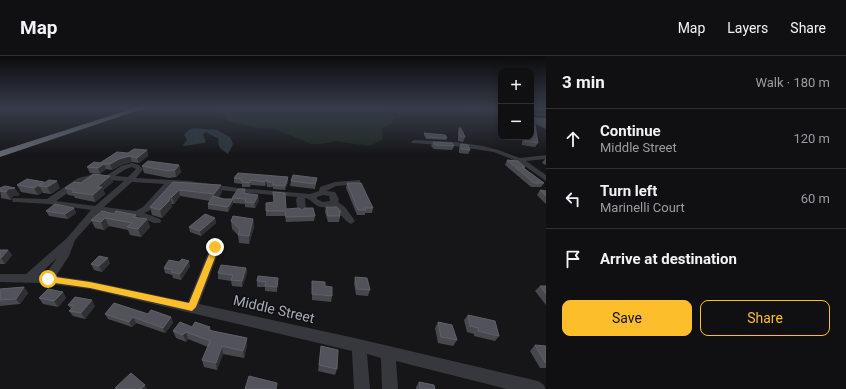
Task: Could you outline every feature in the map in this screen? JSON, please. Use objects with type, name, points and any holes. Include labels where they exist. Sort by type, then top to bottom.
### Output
[{"type":"highway","points":[[0,149],[81,124]]},
{"type":"highway","points":[[0,154],[94,124]]},
{"type":"street","points":[[414,142],[472,146],[500,153],[518,160],[546,179]]},
{"type":"street","points":[[518,160],[546,157]]},
{"type":"street","points":[[29,278],[70,240],[97,209],[139,171],[139,167],[127,167],[118,170],[108,178]]},
{"type":"street","points":[[49,202],[83,179],[91,177],[170,182],[230,192],[302,195],[313,197],[322,192],[329,193],[334,196],[335,200],[333,204]]},
{"type":"street","points":[[138,214],[144,210],[170,182]]},
{"type":"street","points":[[322,192],[323,189],[332,185],[357,182]]},
{"type":"street","points":[[302,195],[300,200],[302,211]]},
{"type":"street","points":[[313,197],[314,201],[321,205],[333,204],[342,209],[351,221]]},
{"type":"street","points":[[16,200],[49,202],[138,214],[157,221]]},
{"type":"street","points":[[48,279],[64,256],[70,240]]},
{"type":"street","points":[[192,307],[217,243]]},
{"type":"street","name":"Middle Street","points":[[0,278],[48,279],[90,285],[359,345],[538,389]]},
{"type":"street","points":[[359,345],[362,389]]},
{"type":"street","points":[[388,352],[390,389]]},
{"type":"shaded area","points":[[239,124],[391,124],[382,128],[383,139],[368,146],[336,141],[311,144],[275,129],[257,128]]},
{"type":"shaded area","points":[[194,128],[217,130],[230,137],[233,144],[228,154],[220,148],[218,143],[219,139],[206,132],[203,134],[206,142],[184,146],[183,145],[187,140],[184,135],[189,130]]},
{"type":"building","points":[[535,124],[538,143],[524,141],[534,140]]},
{"type":"building","points":[[459,128],[461,128],[465,137],[460,137]]},
{"type":"building","points":[[424,133],[445,135],[447,138],[427,137]]},
{"type":"building","points":[[433,142],[452,143],[454,146],[435,145]]},
{"type":"building","points":[[461,144],[468,145],[470,150],[461,149]]},
{"type":"building","points":[[134,149],[147,150],[137,158],[130,156],[119,159],[110,164],[104,164],[98,168],[87,167],[94,162],[100,163],[117,152],[128,153]]},
{"type":"building","points":[[507,160],[518,161],[525,167],[522,167],[544,183],[534,183]]},
{"type":"building","points":[[148,161],[179,165],[175,170],[168,171],[142,166]]},
{"type":"building","points":[[238,173],[288,177],[285,186],[273,185],[273,182],[267,182],[267,179],[265,182],[251,180],[250,183],[242,182],[241,179],[234,178]]},
{"type":"building","points":[[93,174],[110,176],[97,187],[102,187],[93,195],[72,192],[75,190],[65,188],[74,182],[81,183]]},
{"type":"building","points":[[293,175],[317,178],[315,184],[291,181]]},
{"type":"building","points":[[27,179],[44,182],[34,188],[17,185]]},
{"type":"building","points":[[49,180],[57,181],[47,187],[39,186]]},
{"type":"building","points":[[173,182],[221,185],[214,194],[179,190],[172,197],[170,197],[169,201],[160,210],[150,207]]},
{"type":"building","points":[[347,183],[361,183],[373,208],[358,210]]},
{"type":"building","points":[[5,186],[15,188],[8,189],[6,192],[0,191],[0,188]]},
{"type":"building","points":[[238,189],[245,189],[243,193],[258,195],[254,203],[245,202],[246,199],[232,198]]},
{"type":"building","points":[[540,190],[546,191],[546,196]]},
{"type":"building","points":[[273,192],[285,193],[286,209],[299,208],[302,210],[305,208],[313,208],[315,216],[286,217],[285,211],[266,211],[266,203],[274,202]]},
{"type":"building","points":[[213,196],[224,199],[233,199],[228,207],[208,204]]},
{"type":"building","points":[[55,204],[74,208],[65,214],[46,211]]},
{"type":"building","points":[[326,207],[337,207],[341,212],[339,212],[340,216],[328,216]]},
{"type":"building","points":[[102,211],[114,214],[116,211],[136,215],[133,217],[147,219],[138,229],[127,227],[132,223],[105,218],[101,222],[91,220]]},
{"type":"building","points":[[205,214],[215,218],[200,231],[189,227]]},
{"type":"building","points":[[233,216],[253,219],[249,236],[238,235],[240,229],[231,221]]},
{"type":"building","points":[[0,250],[8,250],[1,258],[0,258]]},
{"type":"building","points":[[99,256],[108,258],[99,266],[91,264]]},
{"type":"building","points":[[182,259],[189,261],[180,274],[171,272],[173,270],[164,268],[169,260],[179,262]]},
{"type":"building","points":[[221,265],[246,268],[242,281],[231,280],[233,275],[218,273]]},
{"type":"building","points":[[258,276],[278,278],[277,287],[265,286],[266,282],[257,281]]},
{"type":"building","points":[[355,277],[367,278],[370,290],[357,289]]},
{"type":"building","points":[[312,281],[325,282],[325,286],[332,287],[332,296],[312,294]]},
{"type":"building","points":[[540,286],[546,286],[546,294]]},
{"type":"building","points":[[24,287],[16,299],[0,300],[0,289]]},
{"type":"building","points":[[48,289],[63,292],[54,301],[39,298]]},
{"type":"building","points":[[75,297],[92,300],[81,313],[69,311],[74,306],[68,305]]},
{"type":"building","points":[[114,303],[148,314],[151,310],[171,317],[163,328],[133,317],[129,322],[105,314]]},
{"type":"building","points":[[468,315],[495,321],[499,336],[478,331],[478,328],[470,326]]},
{"type":"building","points":[[180,322],[192,327],[195,322],[210,327],[208,330],[247,338],[243,351],[222,346],[216,363],[202,360],[210,341],[186,332],[183,335],[173,331]]},
{"type":"building","points":[[438,322],[452,325],[457,340],[441,337]]},
{"type":"building","points":[[535,345],[546,346],[546,363],[545,362]]},
{"type":"building","points":[[321,346],[338,350],[337,369],[319,365]]},
{"type":"building","points":[[131,373],[145,385],[141,389],[115,388]]},
{"type":"building","points":[[249,376],[277,383],[276,389],[245,389]]},
{"type":"building","points":[[419,382],[434,385],[435,389],[420,389]]},
{"type":"route","points":[[48,279],[90,285],[192,307],[197,298],[215,247]]}]
